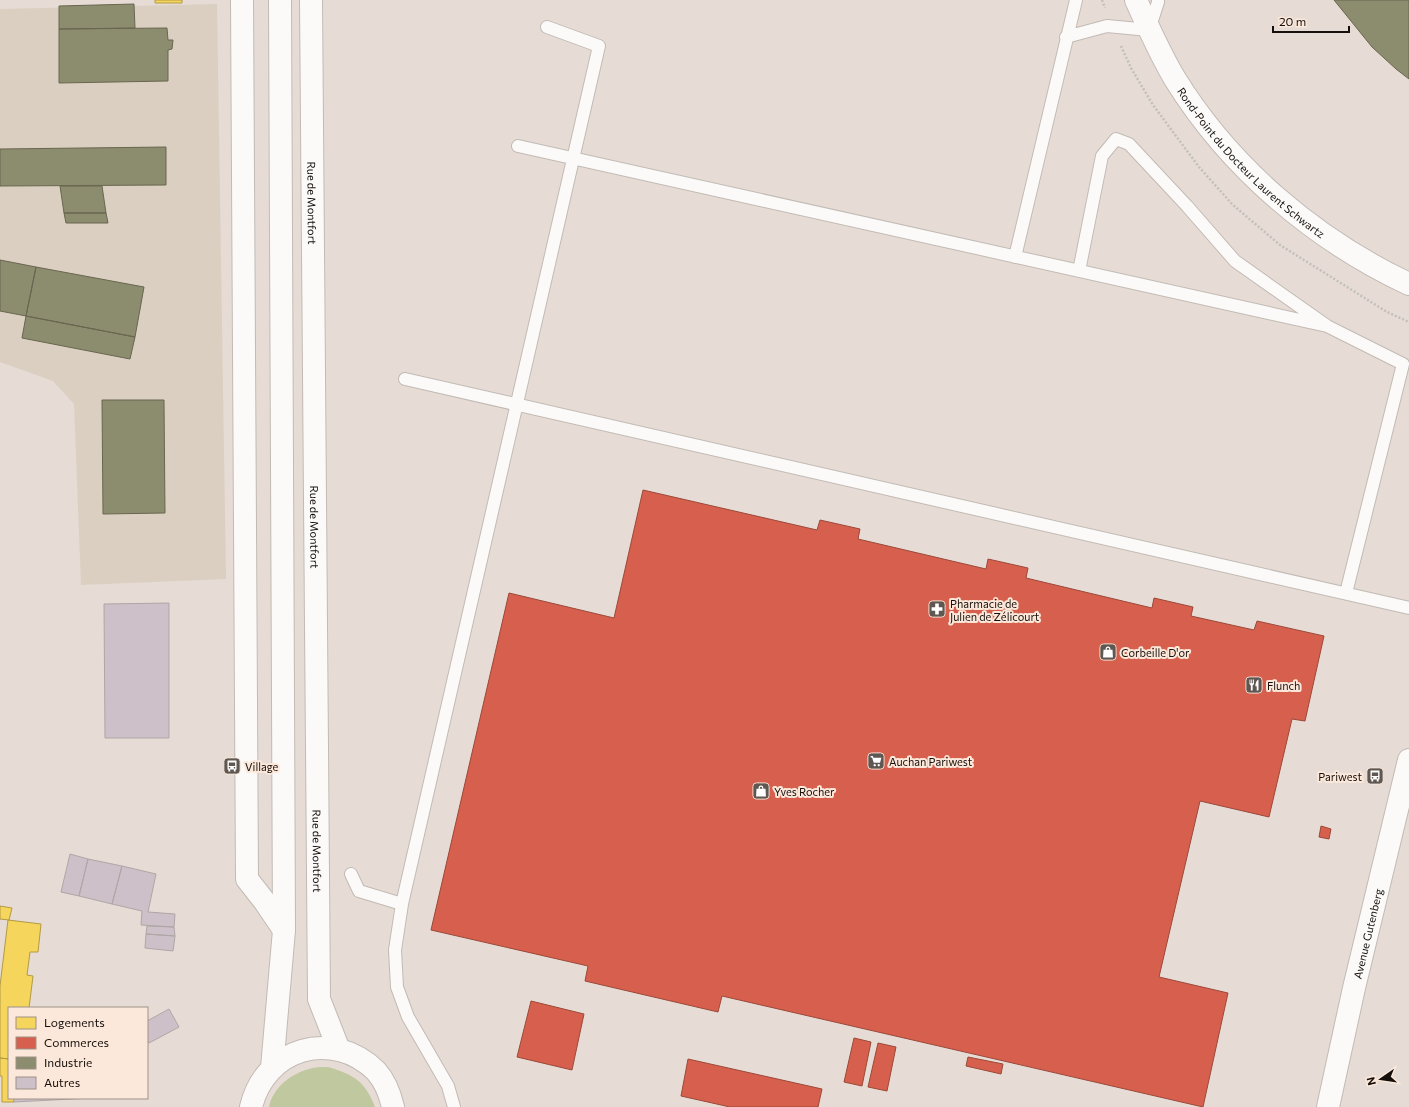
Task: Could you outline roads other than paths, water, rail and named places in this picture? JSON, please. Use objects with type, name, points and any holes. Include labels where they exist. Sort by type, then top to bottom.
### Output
[{"type":"street","points":[[242,0],[247,879],[284,930]]},
{"type":"street","points":[[272,1068],[284,930],[280,0]]},
{"type":"street","name":"Rue de Montfort","points":[[311,0],[319,999],[339,1050]]},
{"type":"street","name":"Rond-Point du Docteur Laurent Schwartz","points":[[1136,0],[1149,30],[1175,79],[1207,126],[1248,171],[1292,211],[1333,242],[1379,269],[1406,281]]},
{"type":"street","name":"Avenue Gutenberg","points":[[1328,1107],[1354,988],[1409,760]]},
{"type":"street","points":[[251,1107],[254,1094],[262,1080],[272,1068],[292,1054],[315,1048],[339,1050],[360,1058],[377,1072],[389,1091],[393,1107]]},
{"type":"lane","points":[[1015,257],[1074,0]]},
{"type":"lane","points":[[1066,37],[1107,26],[1149,30],[1158,0]]},
{"type":"lane","points":[[454,1107],[448,1086],[408,1018],[397,987],[395,950],[402,904],[599,46],[547,27]]},
{"type":"lane","points":[[1079,271],[1102,156],[1116,139],[1129,144],[1187,206],[1235,261],[1327,326],[1402,364],[1346,594]]},
{"type":"lane","points":[[518,146],[1327,326]]},
{"type":"lane","points":[[405,379],[1409,608]]},
{"type":"lane","points":[[351,874],[359,891],[402,904]]},
{"type":"place","name":"Pharmacie de Julien de Zélicourt","points":[[937,609]]},
{"type":"place","name":"Corbeille D'or","points":[[1108,652]]},
{"type":"place","name":"Flunch","points":[[1254,685]]},
{"type":"place","name":"Auchan Pariwest","points":[[876,761]]},
{"type":"place","name":"Village","points":[[232,766]]},
{"type":"place","name":"Pariwest","points":[[1375,776]]},
{"type":"place","name":"Yves Rocher","points":[[761,791]]}]
